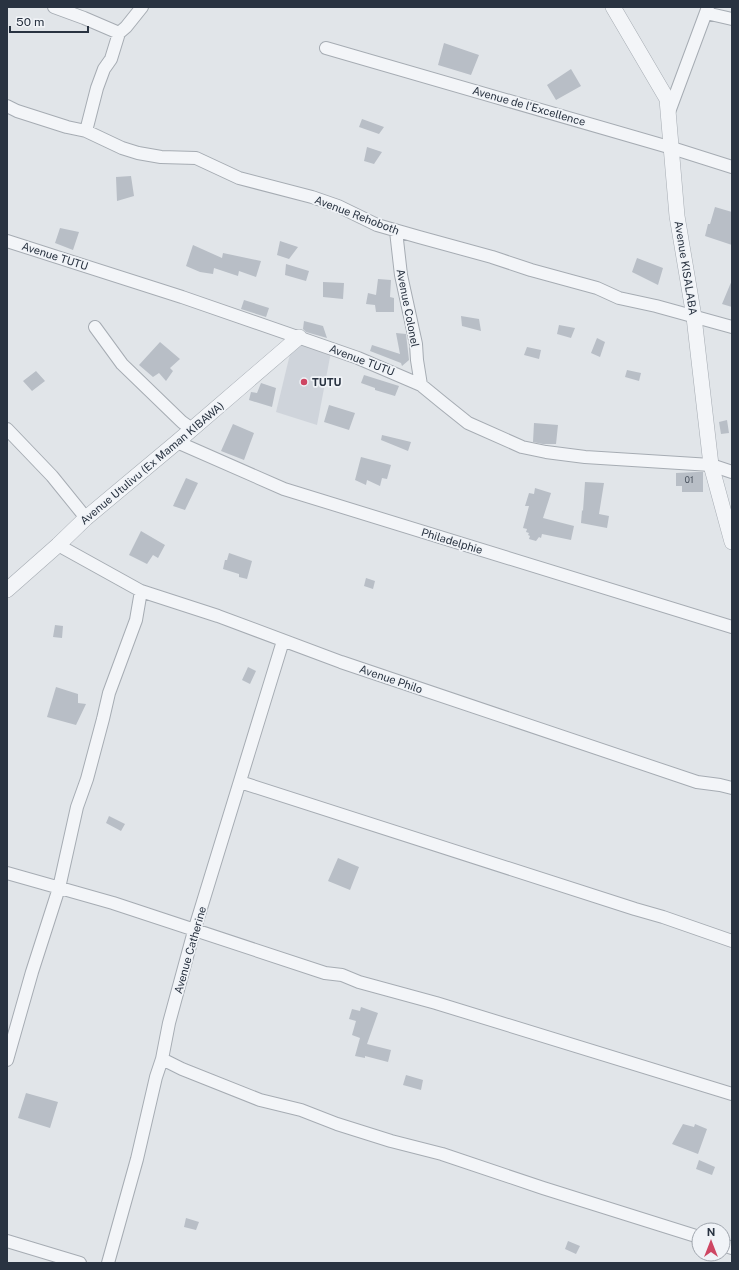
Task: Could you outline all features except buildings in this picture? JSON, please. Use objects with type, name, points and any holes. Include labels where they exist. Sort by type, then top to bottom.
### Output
[{"type":"street","points":[[54,7],[119,33]]},
{"type":"street","points":[[86,131],[97,88],[104,69],[111,59],[119,33],[142,7]]},
{"type":"street","name":"Avenue KISALABA","points":[[613,7],[667,100],[677,216],[694,317],[711,465],[732,542]]},
{"type":"street","points":[[669,112],[707,10],[732,19]]},
{"type":"street","name":"Avenue de l'Excellence","points":[[326,48],[672,148],[732,167]]},
{"type":"street","name":"Avenue Rehoboth","points":[[7,106],[67,127],[86,131],[122,148],[138,153],[196,158],[240,178],[312,197],[338,206],[377,225],[597,288],[620,298],[656,306],[732,327]]},
{"type":"street","name":"Avenue Colonel","points":[[396,230],[401,275],[416,344],[421,385]]},
{"type":"street","name":"Avenue TUTU","points":[[7,241],[182,296],[358,358],[421,385],[468,423],[522,447],[585,458],[711,465]]},
{"type":"street","points":[[95,327],[122,364],[182,422],[192,429]]},
{"type":"street","name":"Avenue Utulivu (Ex Maman KIBAWA)","points":[[7,590],[86,518],[299,337]]},
{"type":"street","points":[[7,429],[52,476],[86,518]]},
{"type":"street","name":"Philadelphie","points":[[177,442],[284,489],[732,627]]},
{"type":"street","points":[[711,465],[732,472]]},
{"type":"street","name":"Avenue Philo","points":[[58,545],[141,591],[218,616],[348,665],[697,782],[720,784],[732,788]]},
{"type":"street","points":[[7,1060],[32,972],[59,888],[77,807],[87,778],[109,693],[136,620],[141,591]]},
{"type":"street","name":"Avenue Catherine","points":[[108,1263],[162,1059],[169,1023],[194,930],[283,641]]},
{"type":"street","points":[[240,782],[663,917],[732,942]]},
{"type":"street","points":[[7,873],[113,903],[325,973],[342,975],[359,982],[465,1012],[732,1094]]},
{"type":"street","points":[[162,1059],[182,1069],[260,1100],[301,1110],[337,1124],[391,1141],[442,1154],[498,1174],[691,1235]]},
{"type":"street","points":[[7,1241],[80,1263]]},
{"type":"shaded area","name":"TUTU","points":[[297,342],[331,352],[317,425],[276,412],[291,350]]},
{"type":"place","name":"TUTU","points":[[304,382]]}]
